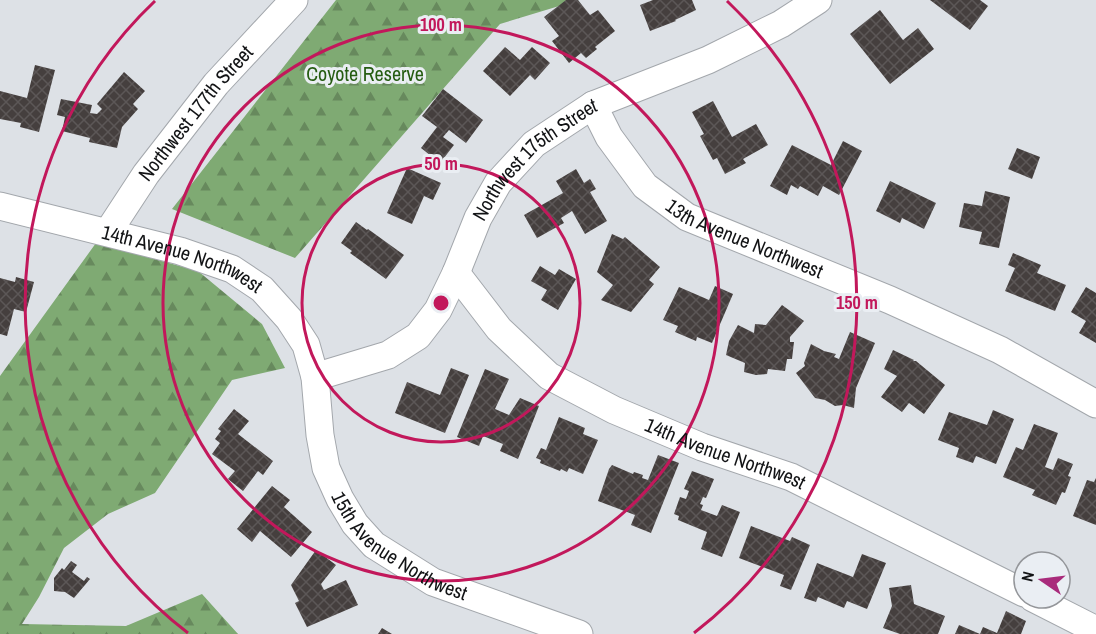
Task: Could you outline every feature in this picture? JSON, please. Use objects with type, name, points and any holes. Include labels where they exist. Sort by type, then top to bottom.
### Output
[{"type":"street","name":"Northwest 177th Street","points":[[108,232],[146,174],[216,84],[294,0]]},
{"type":"street","name":"Northwest 175th Street","points":[[315,377],[388,355],[418,336],[438,310],[478,218],[498,183],[534,144],[594,105],[708,60],[781,24],[818,0]]},
{"type":"street","name":"13th Avenue Northwest","points":[[594,105],[609,137],[645,186],[687,217],[900,304],[1000,350],[1096,404]]},
{"type":"street","name":"14th Avenue Northwest","points":[[0,206],[180,251],[232,269],[262,290],[289,319],[306,345],[315,377]]},
{"type":"street","name":"14th Avenue Northwest","points":[[456,273],[499,329],[549,376],[614,410],[680,438],[791,477],[1012,587]]},
{"type":"street","name":"15th Avenue Northwest","points":[[315,377],[320,435],[326,468],[355,524],[374,545],[433,582],[579,634]]},
{"type":"street","points":[[1057,610],[1096,630]]},
{"type":"green space","name":"Coyote Reserve","points":[[336,0],[579,0],[500,24],[295,258],[172,209]]},
{"type":"green space","points":[[96,243],[198,271],[262,324],[285,368],[232,380],[155,493],[108,514],[64,548],[39,597],[22,624],[126,626],[202,594],[238,634],[0,634],[0,376]]},
{"type":"building","points":[[566,0],[578,0],[590,15],[598,10],[615,31],[595,47],[597,49],[586,58],[581,53],[569,63],[552,41],[559,36],[544,17]]},
{"type":"building","points":[[653,0],[692,0],[696,10],[650,31],[640,5]]},
{"type":"building","points":[[930,0],[980,0],[988,6],[970,30]]},
{"type":"building","points":[[880,10],[903,40],[918,28],[934,49],[890,84],[850,34]]},
{"type":"building","points":[[505,47],[520,60],[532,47],[550,63],[535,80],[530,75],[510,96],[483,71]]},
{"type":"building","points":[[35,65],[55,70],[39,132],[20,127],[21,123],[0,119],[0,91],[27,98]]},
{"type":"building","points":[[124,72],[145,91],[133,104],[138,109],[122,127],[117,148],[89,142],[90,138],[62,131],[65,117],[57,115],[61,99],[92,105],[90,113],[97,114],[102,109],[97,104]]},
{"type":"building","points":[[443,89],[483,120],[466,143],[449,130],[443,137],[454,145],[440,163],[421,148],[437,127],[422,116]]},
{"type":"building","points":[[713,101],[732,137],[756,124],[768,145],[743,159],[746,163],[725,174],[717,158],[713,160],[700,136],[704,134],[692,112]]},
{"type":"building","points":[[843,141],[862,151],[839,195],[823,186],[818,196],[800,186],[798,189],[791,185],[787,195],[770,186],[792,145],[831,165]]},
{"type":"building","points":[[1017,148],[1040,157],[1032,179],[1008,169]]},
{"type":"building","points":[[407,168],[441,183],[433,200],[424,196],[412,224],[387,213]]},
{"type":"building","points":[[576,169],[584,183],[590,179],[596,189],[590,192],[607,221],[585,234],[572,211],[561,218],[564,223],[537,238],[524,215],[563,193],[556,181]]},
{"type":"building","points":[[890,181],[936,203],[924,229],[902,218],[900,223],[876,211]]},
{"type":"building","points":[[985,191],[1010,197],[999,248],[979,244],[982,232],[959,227],[964,203],[982,206]]},
{"type":"building","points":[[356,222],[404,255],[386,279],[350,253],[352,251],[341,243]]},
{"type":"building","points":[[612,234],[623,239],[625,237],[660,267],[649,280],[654,284],[631,312],[601,300],[613,285],[597,272]]},
{"type":"building","points":[[1013,253],[1041,265],[1037,273],[1066,285],[1055,311],[1005,291],[1015,268],[1008,265]]},
{"type":"building","points":[[540,266],[555,275],[559,269],[576,279],[558,310],[541,300],[547,290],[531,281]]},
{"type":"building","points":[[16,277],[34,282],[26,312],[14,309],[7,336],[0,334],[0,278],[15,282]]},
{"type":"building","points":[[715,286],[733,294],[712,343],[697,337],[696,341],[675,332],[678,326],[663,320],[679,287],[709,300]]},
{"type":"building","points":[[1086,287],[1096,293],[1096,343],[1079,333],[1086,321],[1071,312]]},
{"type":"building","points":[[782,305],[804,321],[790,337],[790,342],[794,342],[792,359],[787,359],[785,371],[768,369],[767,374],[756,375],[744,372],[745,363],[726,355],[729,341],[738,325],[754,333],[755,324],[766,325]]},
{"type":"building","points":[[850,332],[875,343],[856,388],[854,408],[843,405],[835,406],[825,400],[815,398],[796,373],[805,366],[811,344],[836,354],[834,357],[839,359]]},
{"type":"building","points":[[893,350],[916,361],[945,385],[924,414],[909,403],[902,412],[881,397],[897,376],[884,369]]},
{"type":"building","points":[[451,368],[469,375],[445,433],[395,413],[407,382],[440,395]]},
{"type":"building","points":[[485,369],[509,379],[495,409],[509,415],[520,398],[539,406],[518,459],[500,451],[503,444],[483,436],[479,446],[457,437]]},
{"type":"building","points":[[234,409],[249,421],[238,434],[273,461],[263,475],[258,471],[243,491],[228,479],[235,471],[212,454],[220,443],[215,439],[221,431],[218,429]]},
{"type":"building","points":[[993,410],[1014,419],[996,464],[976,456],[973,463],[956,457],[959,448],[938,440],[949,412],[987,425]]},
{"type":"building","points":[[559,417],[585,428],[583,434],[598,440],[583,474],[569,468],[567,472],[561,469],[560,471],[540,463],[541,460],[536,458],[541,448],[546,450]]},
{"type":"building","points":[[1034,424],[1058,433],[1045,467],[1053,470],[1058,458],[1073,464],[1065,493],[1062,492],[1056,505],[1032,495],[1035,490],[1003,477],[1016,447],[1023,450]]},
{"type":"building","points":[[658,455],[679,463],[651,533],[631,525],[635,515],[598,501],[612,465],[633,474],[634,472],[643,475],[642,478],[648,480]]},
{"type":"building","points":[[692,471],[714,479],[706,498],[703,497],[700,504],[703,505],[701,510],[717,516],[722,505],[740,512],[722,557],[701,549],[707,532],[678,520],[679,516],[674,514],[680,497],[686,499],[689,491],[684,489]]},
{"type":"building","points":[[1096,478],[1096,525],[1073,516],[1087,480],[1094,482]]},
{"type":"building","points":[[272,486],[290,500],[284,507],[312,532],[291,557],[260,531],[252,542],[237,529]]},
{"type":"building","points":[[751,526],[790,541],[792,537],[810,545],[791,590],[780,586],[784,575],[739,558]]},
{"type":"building","points":[[316,550],[336,565],[321,584],[324,590],[346,580],[358,605],[307,627],[295,603],[299,601],[291,585]]},
{"type":"building","points":[[862,554],[886,563],[867,609],[847,601],[844,608],[818,597],[816,602],[804,598],[817,563],[853,577]]},
{"type":"building","points":[[71,561],[77,565],[72,572],[84,581],[87,577],[90,579],[74,598],[65,592],[54,591],[54,578]]},
{"type":"building","points":[[911,585],[914,604],[945,616],[938,634],[900,634],[883,628],[892,606],[889,588]]},
{"type":"building","points":[[1006,611],[1026,621],[1021,634],[980,634],[983,627],[997,633]]},
{"type":"building","points":[[959,625],[980,634],[955,634]]},
{"type":"building","points":[[382,628],[392,634],[378,634]]}]
